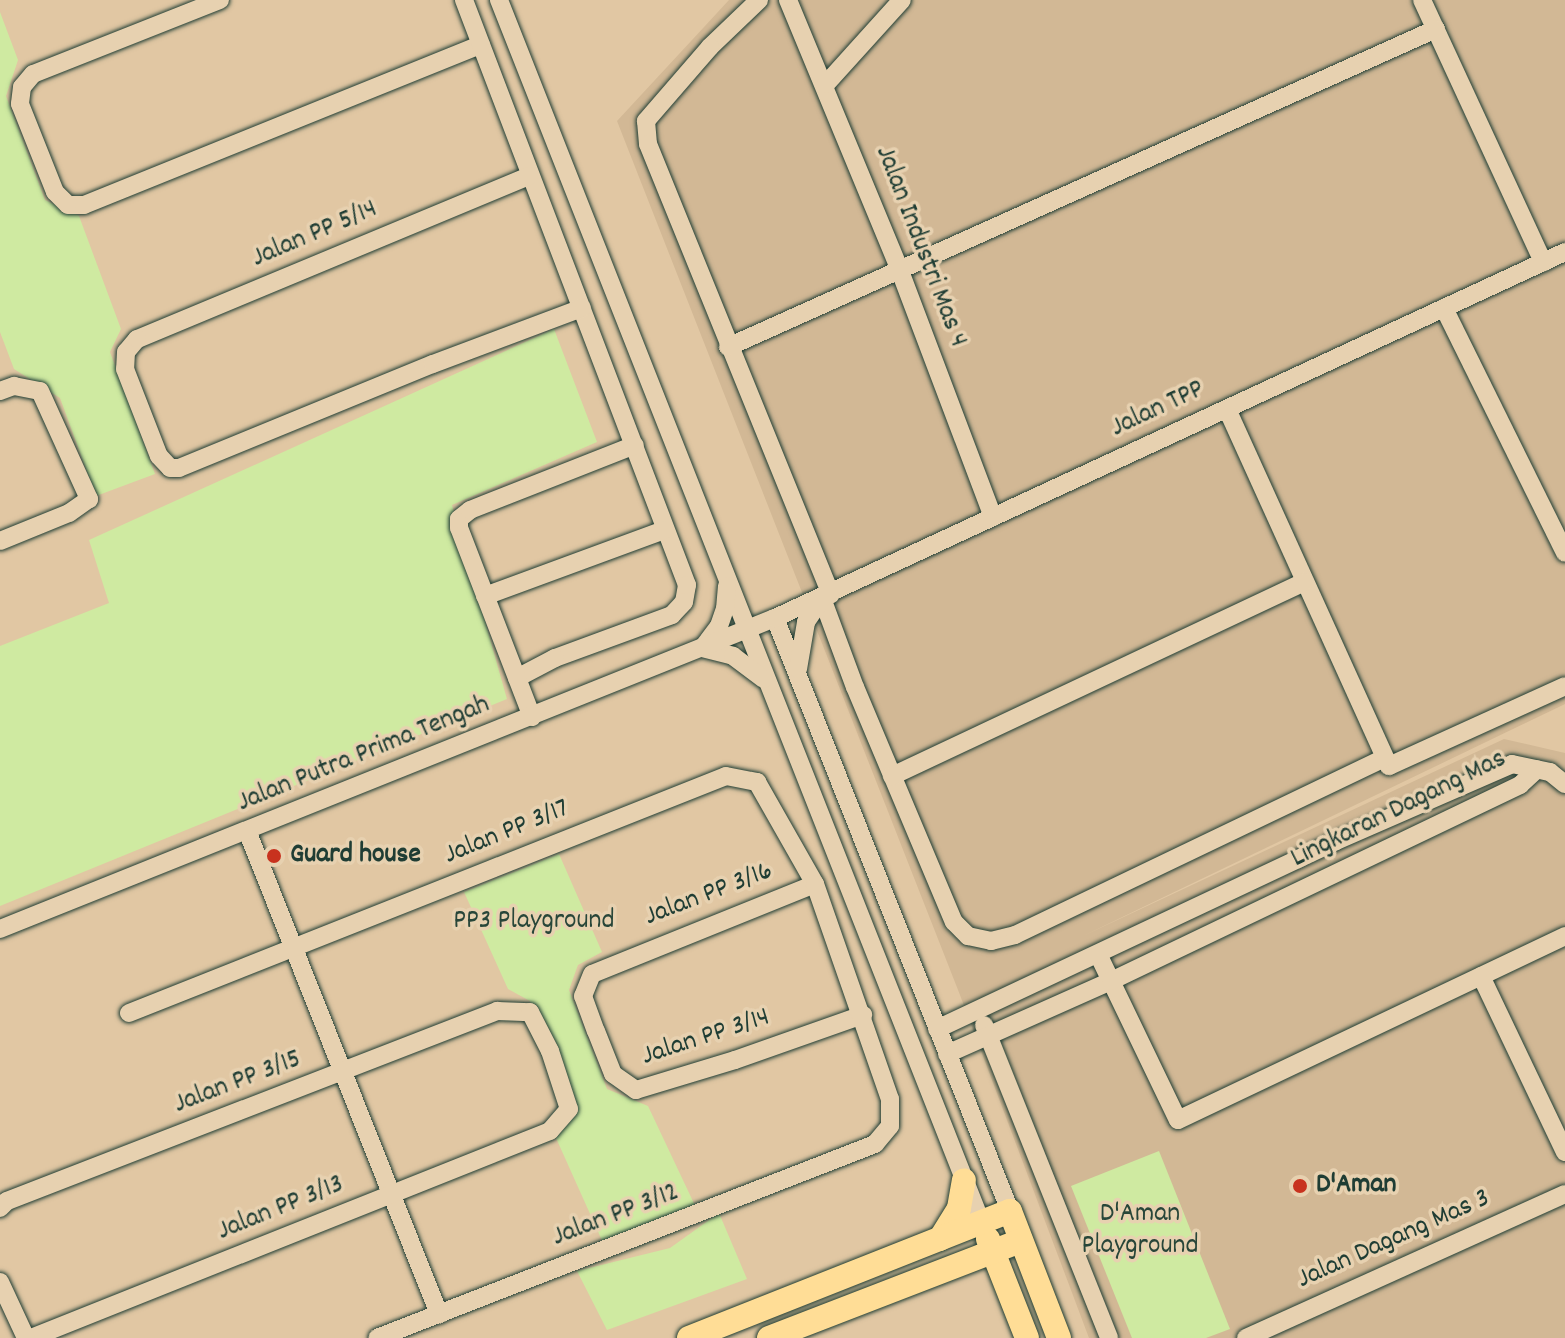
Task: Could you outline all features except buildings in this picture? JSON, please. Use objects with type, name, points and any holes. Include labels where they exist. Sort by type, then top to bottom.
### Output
[{"type":"main road","points":[[940,1239],[959,1208],[964,1180]]},
{"type":"main road","points":[[689,1338],[1010,1211],[1059,1338]]},
{"type":"main road","points":[[981,1222],[1027,1338]]},
{"type":"main road","points":[[769,1338],[1021,1241]]},
{"type":"main road","points":[[948,1269],[970,1272],[1010,1294]]},
{"type":"street","points":[[220,0],[33,74],[22,87],[20,104],[55,192],[68,205],[84,205],[481,45]]},
{"type":"street","points":[[464,0],[687,585],[684,602],[672,615],[555,658],[517,678]]},
{"type":"street","points":[[499,0],[981,1222]]},
{"type":"street","points":[[759,0],[710,47],[646,121],[648,144],[827,596],[892,776],[954,922],[968,936],[991,941],[1015,935],[1385,758]]},
{"type":"street","name":"Jalan Industri Mas 4","points":[[788,0],[826,84],[993,517]]},
{"type":"street","points":[[826,84],[902,0]]},
{"type":"street","points":[[1422,0],[1543,262]]},
{"type":"street","points":[[728,347],[1436,29]]},
{"type":"street","name":"Jalan PP 5/14","points":[[529,176],[137,339],[126,352],[125,369],[159,456],[170,468],[179,468],[582,308]]},
{"type":"street","name":"Jalan TPP","points":[[747,630],[827,596],[1565,252]]},
{"type":"street","points":[[1444,308],[1565,553]]},
{"type":"street","points":[[0,391],[27,386],[40,391],[46,398],[89,499],[69,513],[0,541]]},
{"type":"street","points":[[1227,409],[1389,766],[1565,686]]},
{"type":"street","points":[[532,717],[459,528],[459,519],[470,510],[635,445]]},
{"type":"street","points":[[485,596],[664,530]]},
{"type":"street","points":[[727,580],[722,618],[702,648],[733,656],[750,666],[768,684]]},
{"type":"street","points":[[892,776],[1305,582]]},
{"type":"street","points":[[798,674],[806,622],[827,596]]},
{"type":"street","points":[[775,618],[1010,1211]]},
{"type":"street","name":"Jalan Putra Prima Tengah","points":[[0,929],[248,833],[747,630]]},
{"type":"street","name":"Lingkaran Dagang Mas","points":[[937,1029],[1336,841],[1512,764],[1537,769]]},
{"type":"street","points":[[1537,769],[1550,772],[1565,784]]},
{"type":"street","name":"Lingkaran Dagang Mas","points":[[947,1054],[1111,981],[1520,785],[1537,769]]},
{"type":"street","name":"Jalan PP 3/17","points":[[129,1013],[726,776],[757,782],[815,884]]},
{"type":"street","points":[[248,833],[439,1314]]},
{"type":"street","points":[[815,884],[863,1015]]},
{"type":"street","name":"Jalan PP 3/16","points":[[596,1031],[583,996],[592,974],[815,884]]},
{"type":"street","points":[[1098,954],[1178,1120],[1565,936]]},
{"type":"street","points":[[1481,976],[1565,1152]]},
{"type":"street","name":"Jalan PP 3/15","points":[[0,1208],[7,1201],[497,1011],[530,1012],[550,1051],[569,1109],[550,1131]]},
{"type":"street","points":[[978,1011],[1109,1338]]},
{"type":"street","name":"Jalan PP 3/14","points":[[596,1031],[613,1074],[636,1090],[735,1060],[863,1015]]},
{"type":"street","name":"Jalan PP 3/12","points":[[377,1338],[875,1144],[890,1126],[890,1099],[863,1015]]},
{"type":"street","name":"Jalan PP 3/13","points":[[28,1338],[550,1131]]},
{"type":"street","name":"Jalan Dagang Mas 3","points":[[1246,1338],[1275,1332],[1565,1194]]},
{"type":"street","points":[[0,1282],[28,1338]]},
{"type":"shaded area","points":[[729,0],[1565,0],[1565,704],[1083,936],[1504,739],[1565,753],[1565,1338],[1089,1338],[960,995],[617,121]]},
{"type":"green space","points":[[0,12],[18,60],[6,96],[45,200],[79,216],[121,329],[110,352],[155,474],[96,496],[60,398],[14,369],[0,332]]},
{"type":"green space","points":[[554,329],[597,442],[452,505],[507,699],[0,906],[0,646],[109,603],[89,540]]},
{"type":"green space","name":"PP3 Playground","points":[[559,854],[602,952],[578,965],[569,990],[607,1089],[648,1106],[699,1214],[604,1245],[556,1138],[573,1110],[530,1001],[508,989],[464,892]]},
{"type":"green space","name":"D'Aman Playground","points":[[1159,1151],[1230,1329],[1206,1338],[1132,1338],[1071,1186]]},
{"type":"green space","points":[[719,1213],[747,1279],[607,1330],[577,1271],[670,1248]]},
{"type":"place","name":"Guard house","points":[[274,856]]},
{"type":"place","name":"D'Aman","points":[[1300,1186]]}]
